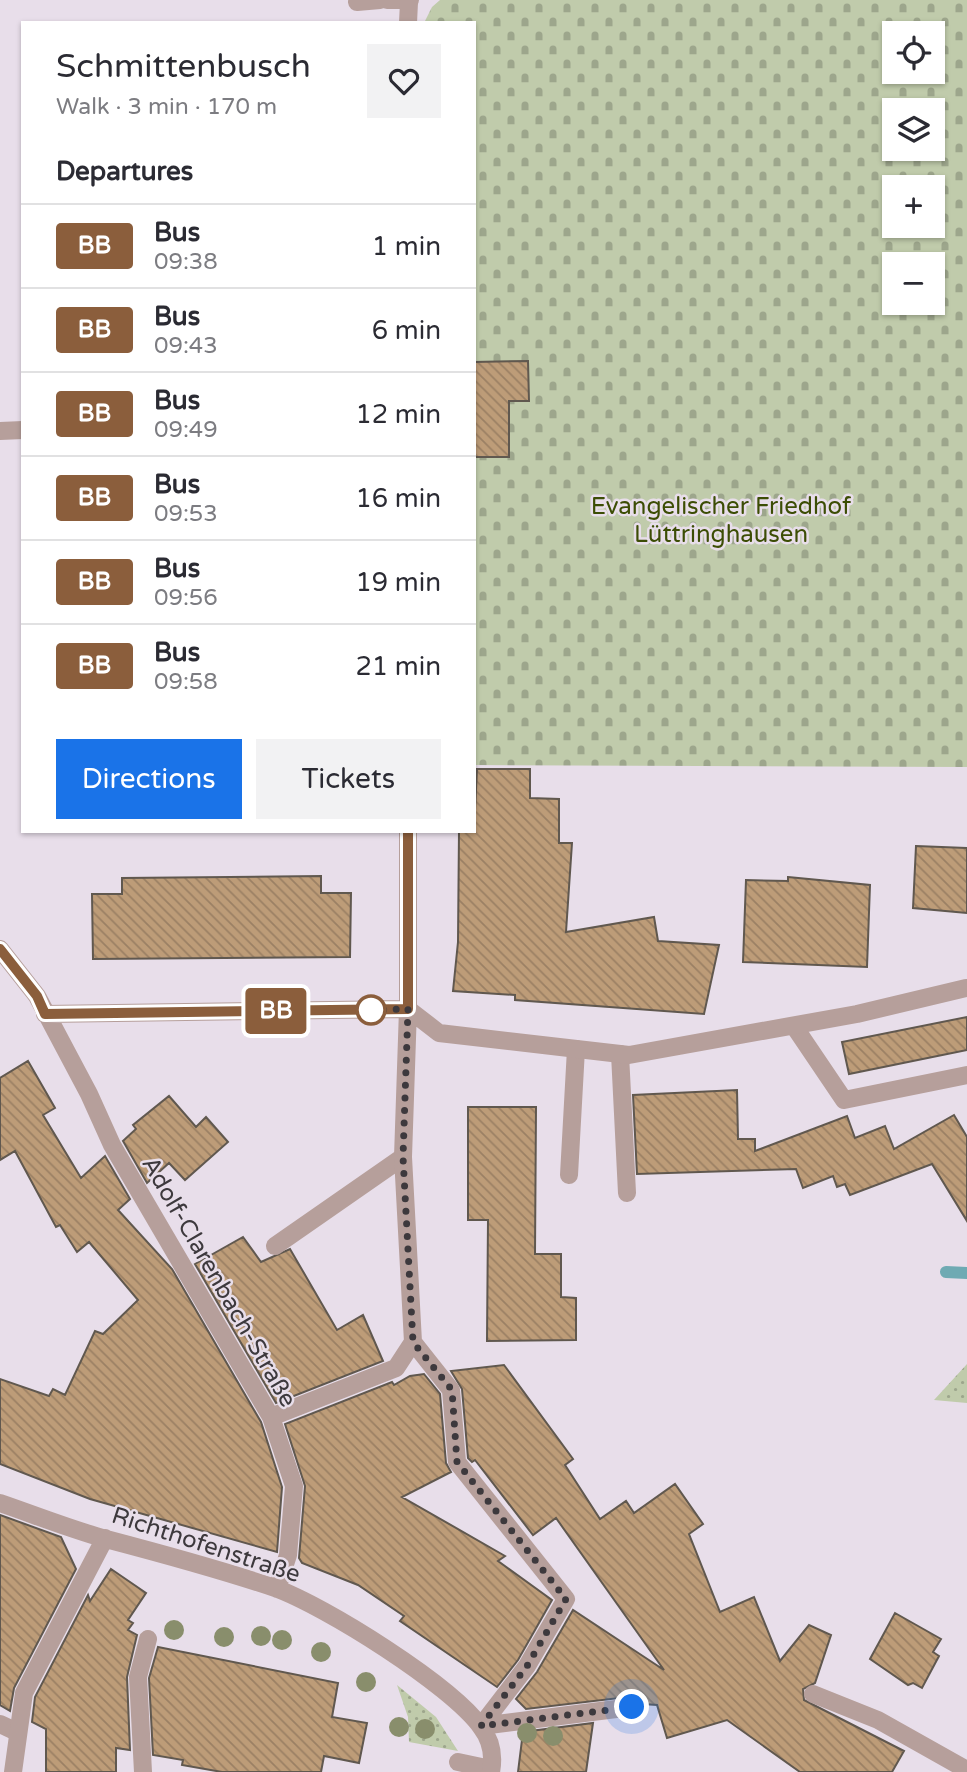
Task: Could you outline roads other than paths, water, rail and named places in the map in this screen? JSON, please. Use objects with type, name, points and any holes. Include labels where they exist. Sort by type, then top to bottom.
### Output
[{"type":"street","points":[[357,2],[380,0]]},
{"type":"street","points":[[387,0],[410,1],[408,21]]},
{"type":"street","points":[[0,431],[21,430]]},
{"type":"street","points":[[408,833],[408,1009],[403,1157],[413,1342],[452,1390],[457,1462],[566,1599],[527,1666],[481,1726]]},
{"type":"street","name":"Adolf-Clarenbach-Straße","points":[[0,949],[37,996],[89,1094],[112,1145],[271,1417],[293,1486],[288,1555],[277,1589]]},
{"type":"street","points":[[45,1014],[408,1009],[439,1033],[620,1054],[794,1026],[966,988]]},
{"type":"street","points":[[794,1026],[844,1100],[967,1075]]},
{"type":"street","points":[[569,1175],[576,1049]]},
{"type":"street","points":[[620,1054],[627,1193]]},
{"type":"street","points":[[275,1246],[403,1157]]},
{"type":"street","points":[[271,1417],[396,1368],[413,1342]]},
{"type":"street","name":"Richthofenstraße","points":[[0,1503],[105,1538],[277,1589],[372,1640],[452,1696],[481,1726],[490,1743],[491,1770]]},
{"type":"street","points":[[13,1772],[24,1693],[105,1538]]},
{"type":"street","points":[[143,1772],[138,1677],[148,1639]]},
{"type":"street","points":[[813,1694],[877,1720],[967,1770]]},
{"type":"street","points":[[481,1726],[632,1707]]},
{"type":"street","points":[[0,1724],[17,1732]]},
{"type":"street","points":[[458,1762],[491,1770]]},
{"type":"waterway","points":[[946,1272],[967,1273]]},
{"type":"park label","name":"Evangelischer Friedhof Lüttringhausen","points":[[721,520]]}]
